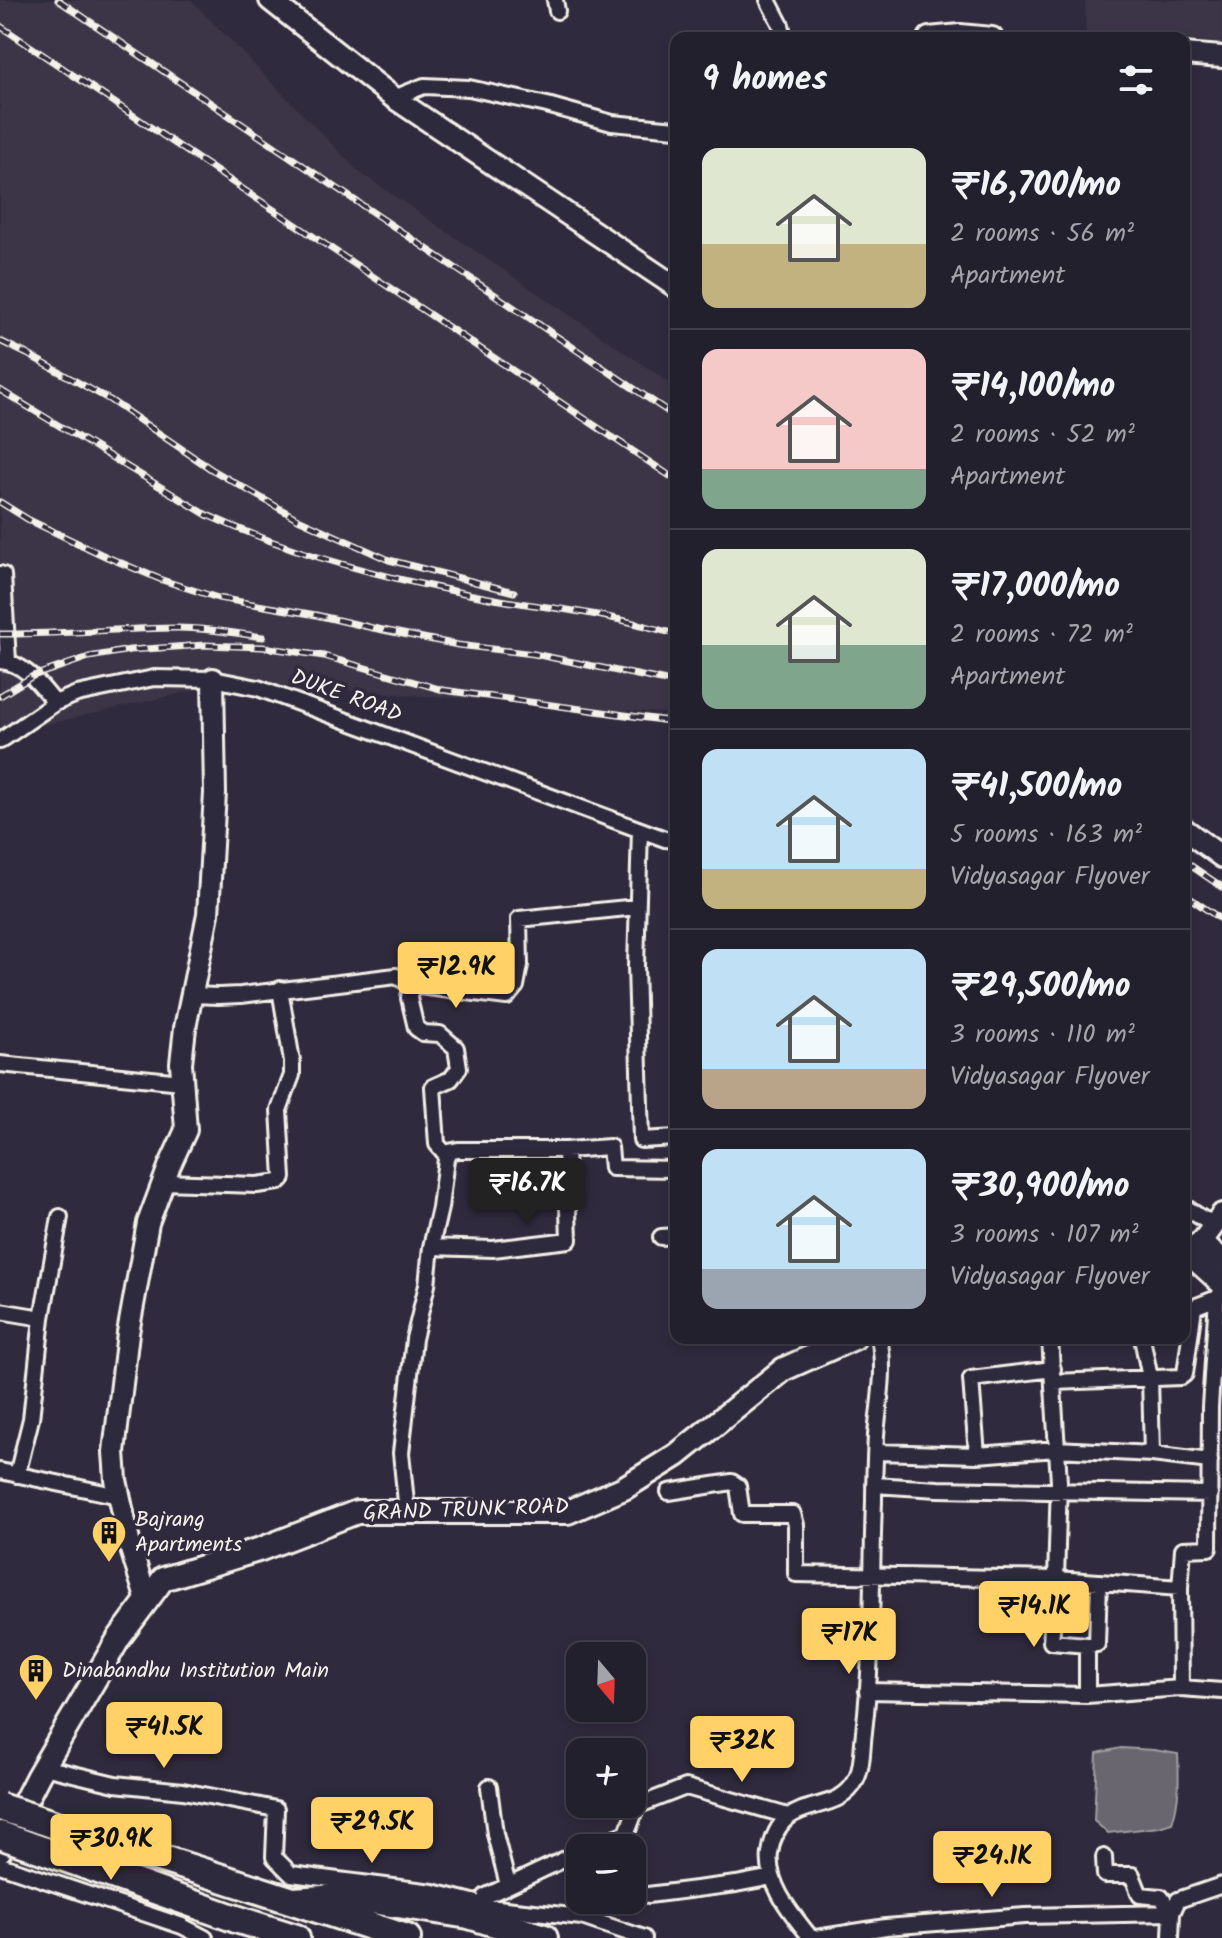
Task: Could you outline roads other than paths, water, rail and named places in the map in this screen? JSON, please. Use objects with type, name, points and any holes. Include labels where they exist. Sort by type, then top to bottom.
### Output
[{"type":"highway","points":[[0,1807],[407,1938]]},
{"type":"highway","points":[[0,1835],[288,1936]]},
{"type":"highway","points":[[294,1901],[352,1897],[469,1915],[544,1938]]},
{"type":"main road","name":"GRAND TRUNK ROAD","points":[[0,1850],[119,1638],[163,1579],[261,1549],[357,1512],[568,1512],[624,1488],[677,1455],[784,1369],[840,1344]]},
{"type":"street","points":[[768,0],[783,32]]},
{"type":"street","points":[[275,2],[394,98],[670,283]]},
{"type":"street","points":[[1190,54],[1222,57]]},
{"type":"street","points":[[394,98],[424,86],[469,88],[612,123],[670,128]]},
{"type":"street","points":[[0,574],[3,575],[4,661],[33,676],[55,703]]},
{"type":"street","name":"DUKE ROAD","points":[[0,741],[55,703],[77,694],[154,678],[213,679],[258,688],[670,839]]},
{"type":"street","points":[[147,1601],[130,1546],[116,1480],[114,1452],[128,1333],[148,1223],[186,1130],[182,1082],[184,1040],[208,914],[215,793],[213,679]]},
{"type":"street","points":[[640,830],[636,966],[641,1140],[670,1138]]},
{"type":"street","points":[[1190,833],[1222,857]]},
{"type":"street","points":[[192,995],[230,996],[396,976],[411,985],[507,997],[516,986],[520,965],[519,919],[637,907]]},
{"type":"street","points":[[411,985],[409,998],[416,1028],[423,1033],[440,1034],[456,1048],[459,1068],[451,1079],[433,1087],[437,1144],[447,1156]]},
{"type":"street","points":[[163,1182],[257,1185],[279,1182],[283,1178],[279,1110],[292,1075],[292,1061],[280,989]]},
{"type":"street","points":[[0,1064],[182,1082]]},
{"type":"street","points":[[407,1512],[401,1453],[414,1339],[427,1285],[449,1152],[610,1147],[612,1168],[670,1169]]},
{"type":"street","points":[[431,1247],[493,1249],[569,1240],[566,1150]]},
{"type":"street","points":[[1181,1688],[1180,1588],[1183,1549],[1209,1548],[1212,1253],[1203,1219],[1190,1210]]},
{"type":"street","points":[[17,1475],[31,1419],[42,1318],[60,1217]]},
{"type":"street","points":[[1190,1337],[1194,1307],[1212,1253]]},
{"type":"street","points":[[0,1311],[42,1318]]},
{"type":"street","points":[[880,1344],[883,1378],[874,1485],[867,1691],[861,1754],[856,1780],[848,1790],[831,1802],[788,1816],[774,1832],[769,1858],[772,1877],[782,1899],[814,1938],[886,1927],[1025,1916],[1172,1913]]},
{"type":"street","points":[[1050,1344],[1059,1491],[1051,1642],[1097,1644],[1099,1582]]},
{"type":"street","points":[[1143,1344],[1150,1378],[1152,1454]]},
{"type":"street","points":[[977,1455],[971,1379],[1053,1375],[1181,1377],[1185,1374],[1189,1344]]},
{"type":"street","points":[[876,1452],[977,1455],[1057,1449],[1152,1454],[1210,1461]]},
{"type":"street","points":[[0,1471],[119,1496]]},
{"type":"street","points":[[669,1492],[732,1482],[738,1486],[742,1514],[793,1514],[796,1525],[796,1574],[1056,1579],[1180,1588]]},
{"type":"street","points":[[874,1485],[1210,1494]]},
{"type":"street","points":[[1087,1645],[1087,1695]]},
{"type":"street","points":[[867,1691],[1087,1695],[1181,1688],[1222,1691]]},
{"type":"street","points":[[44,1767],[115,1784],[183,1791],[276,1809],[274,1857],[291,1874],[433,1892],[497,1908],[582,1917],[644,1938]]},
{"type":"street","points":[[489,1787],[495,1834],[508,1885]]},
{"type":"street","points":[[624,1834],[637,1806],[686,1787],[788,1816]]},
{"type":"street","points":[[1104,1857],[1105,1875],[1132,1875],[1140,1895],[1161,1897],[1172,1913]]},
{"type":"street","points":[[486,1905],[486,1896],[566,1858]]},
{"type":"street","points":[[0,1865],[182,1926],[205,1938]]},
{"type":"street","points":[[648,1895],[772,1877]]},
{"type":"street","points":[[1171,1938],[1172,1913],[1178,1900],[1222,1885]]},
{"type":"railway","points":[[58,0],[670,413]]},
{"type":"railway","points":[[0,26],[670,476]]},
{"type":"railway","points":[[0,341],[110,400],[211,469],[298,519],[389,560],[514,592]]},
{"type":"railway","points":[[0,390],[207,515],[276,543],[417,583],[631,622],[670,632]]},
{"type":"railway","points":[[0,502],[29,520],[107,557],[162,580],[218,598],[458,645],[534,654],[670,682]]},
{"type":"railway","points":[[0,634],[178,628],[263,637]]},
{"type":"railway","points":[[0,696],[33,676],[89,657],[130,650],[205,645],[263,647],[324,656],[443,690],[670,721]]},
{"type":"railway","points":[[1190,865],[1222,887]]},
{"type":"railway","points":[[1190,898],[1222,920]]},
{"type":"place","name":"Bajrang Apartments","points":[[109,1564]]},
{"type":"place","name":"Dinabandhu Institution Main","points":[[36,1702]]}]
